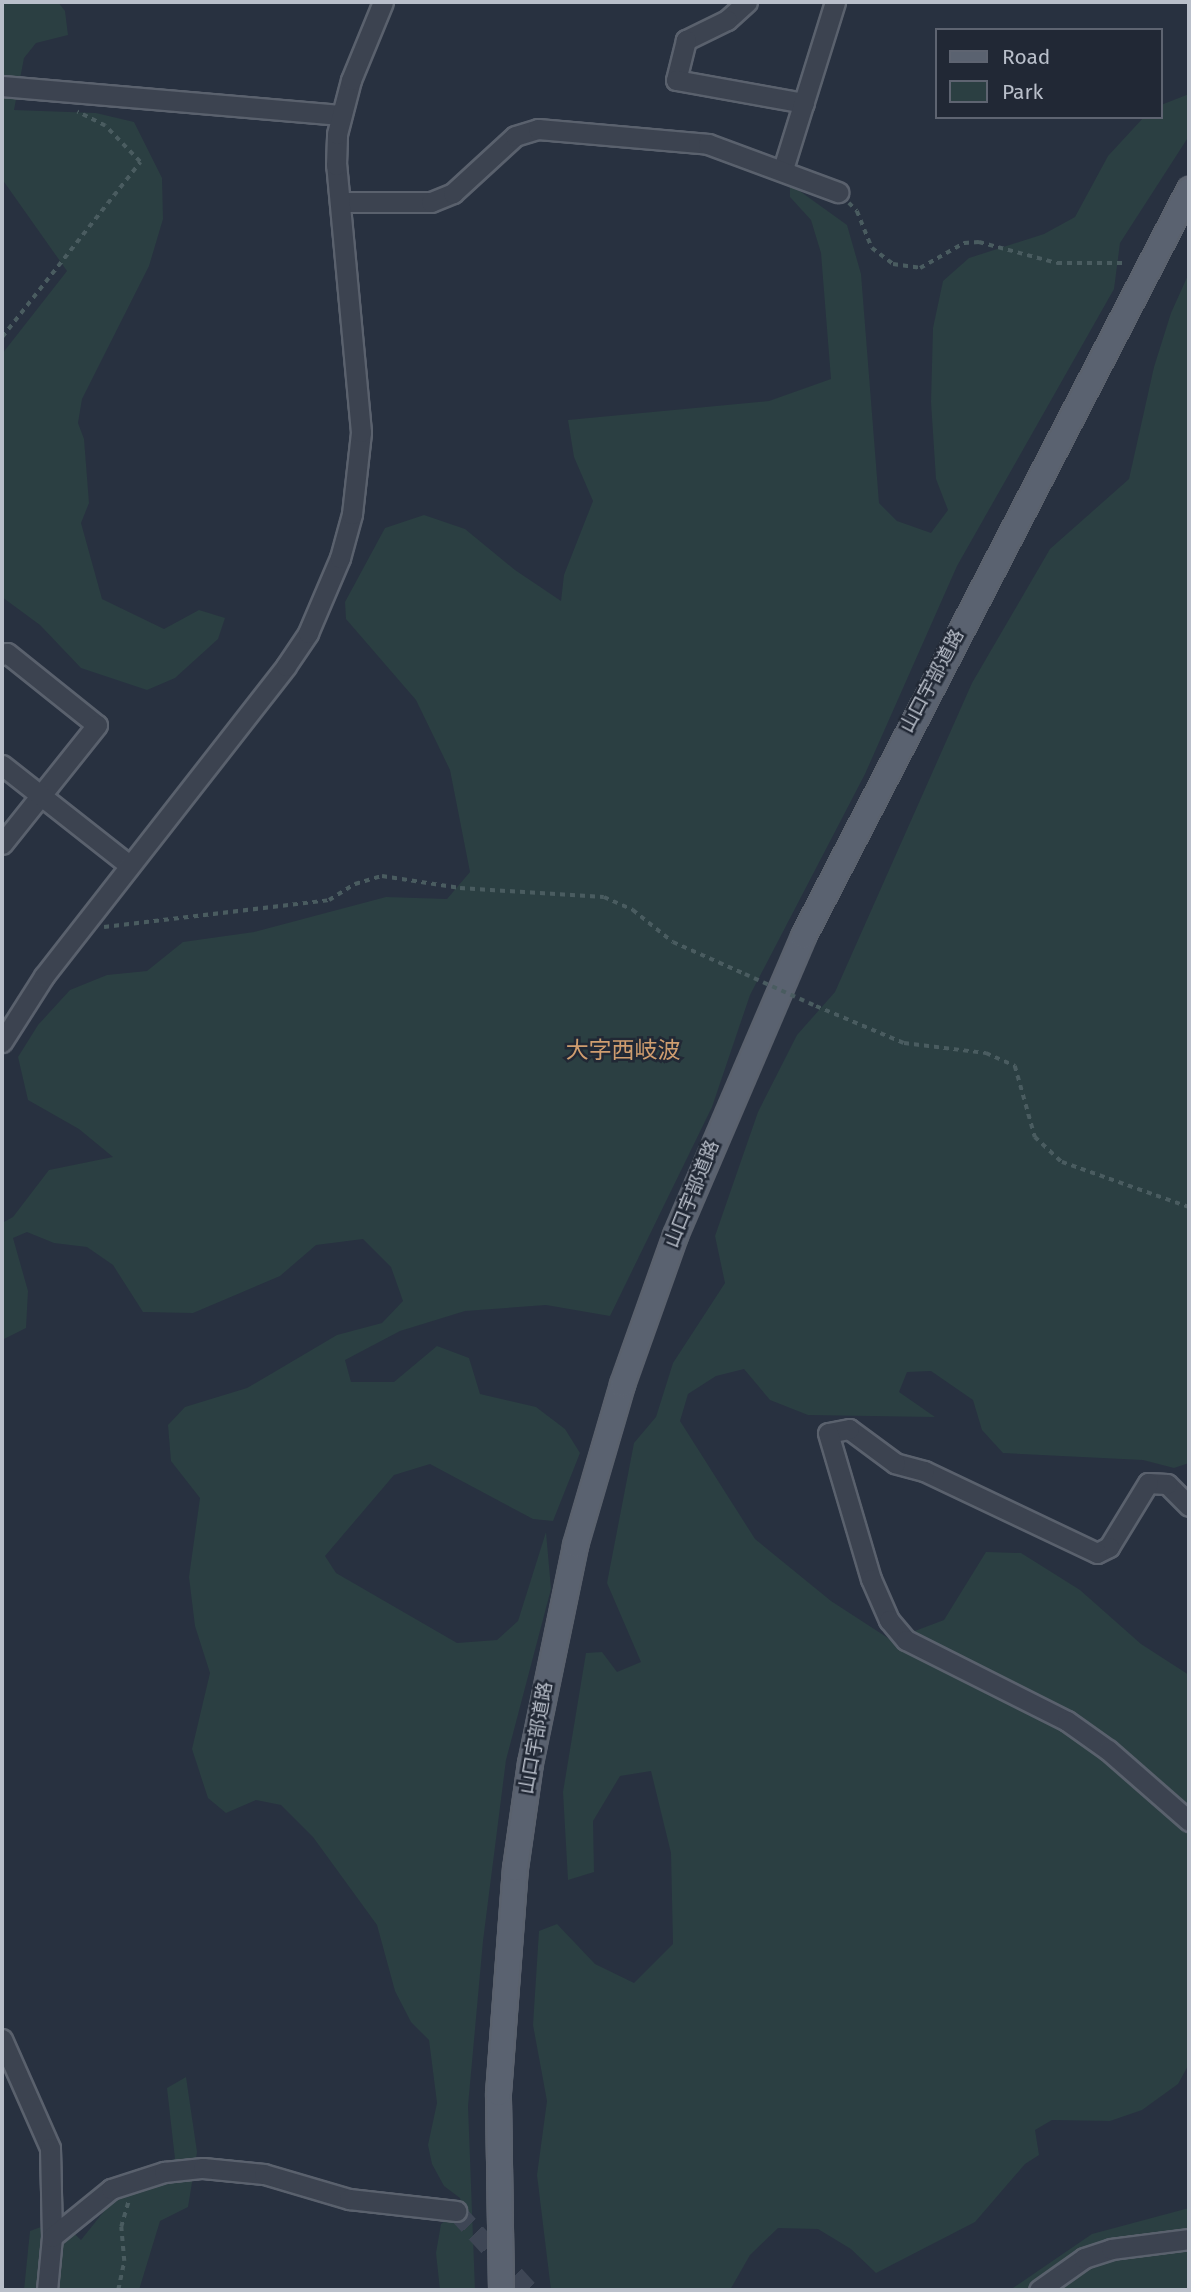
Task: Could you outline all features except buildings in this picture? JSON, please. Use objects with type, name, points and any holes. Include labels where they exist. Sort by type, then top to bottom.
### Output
[{"type":"main road","name":"山口宇部道路","points":[[501,2290],[498,2093],[517,1855],[530,1763],[575,1545],[622,1384],[675,1235],[797,948],[912,718],[1189,189]]},
{"type":"street","points":[[2,1042],[44,976],[286,666],[308,633],[341,558],[352,514],[361,432],[336,165],[340,115],[383,2]]},
{"type":"street","points":[[747,2],[727,20],[686,40],[676,80],[804,103]]},
{"type":"street","points":[[783,169],[835,2]]},
{"type":"street","points":[[2,86],[340,115]]},
{"type":"street","points":[[340,202],[431,202],[453,193],[515,135],[538,129],[708,144],[783,169],[838,192]]},
{"type":"street","points":[[2,655],[7,653],[97,725],[2,844]]},
{"type":"street","points":[[2,765],[129,865]]},
{"type":"street","points":[[1189,1506],[1167,1484],[1148,1483],[1109,1547],[1097,1553],[924,1471],[895,1463],[849,1429],[828,1433],[871,1579],[889,1620],[906,1640],[1067,1721],[1108,1750],[1189,1821]]},
{"type":"street","points":[[2,2039],[50,2148],[52,2237],[47,2290]]},
{"type":"street","points":[[52,2237],[93,2201],[134,2180],[203,2168],[264,2174],[349,2199],[456,2211]]},
{"type":"street","points":[[1039,2290],[1084,2258],[1111,2249],[1189,2239]]},
{"type":"path","points":[[2,337],[140,162],[105,126],[73,111]]},
{"type":"path","points":[[838,192],[857,211],[872,248],[893,264],[920,268],[964,243],[979,242],[1057,263],[1123,263]]},
{"type":"path","points":[[99,928],[329,900],[355,884],[382,876],[460,888],[604,897],[633,910],[673,942],[904,1043],[986,1053],[1015,1066],[1035,1137],[1062,1162],[1189,1207]]},
{"type":"path","points":[[118,2290],[123,2280],[121,2227],[134,2180]]},
{"type":"green space","points":[[2,2],[58,2],[65,11],[68,35],[36,43],[24,58],[14,110],[96,113],[134,122],[162,178],[163,219],[149,266],[82,399],[78,423],[84,439],[89,503],[81,523],[102,599],[164,629],[199,610],[225,618],[218,639],[175,678],[147,690],[81,668],[40,625],[2,597],[2,354],[67,271],[2,179]]},
{"type":"green space","points":[[1189,94],[1189,136],[1120,243],[1114,289],[957,566],[865,774],[750,995],[712,1107],[610,1316],[546,1305],[465,1311],[400,1331],[345,1360],[351,1382],[394,1382],[437,1346],[469,1358],[480,1394],[536,1407],[565,1429],[580,1453],[553,1521],[533,1519],[430,1464],[394,1475],[325,1556],[336,1573],[457,1643],[497,1640],[518,1621],[546,1532],[551,1589],[506,1760],[483,1941],[468,2106],[475,2290],[440,2290],[436,2253],[441,2224],[463,2208],[460,2198],[444,2186],[432,2164],[428,2145],[437,2103],[429,2040],[411,2022],[395,1991],[377,1925],[313,1837],[281,1805],[256,1800],[226,1813],[208,1798],[192,1749],[210,1673],[195,1626],[189,1577],[200,1498],[171,1461],[168,1425],[185,1407],[247,1388],[337,1335],[382,1323],[403,1301],[391,1267],[363,1239],[316,1245],[280,1276],[193,1313],[143,1312],[113,1265],[87,1247],[54,1243],[27,1232],[13,1238],[28,1291],[26,1328],[2,1340],[2,1223],[13,1217],[49,1170],[113,1157],[79,1129],[28,1100],[18,1057],[38,1025],[70,990],[107,975],[147,971],[183,942],[254,932],[386,897],[447,899],[470,872],[450,770],[416,700],[346,619],[345,602],[385,528],[424,515],[465,529],[515,570],[561,601],[564,575],[593,501],[574,457],[568,420],[769,401],[831,379],[821,253],[811,220],[790,197],[790,184],[847,225],[861,274],[879,503],[897,521],[931,533],[948,510],[936,479],[931,402],[933,328],[943,281],[969,258],[1044,234],[1075,217],[1108,156],[1142,119],[1163,119],[1163,104]]},
{"type":"green space","points":[[1189,273],[1189,1463],[1174,1468],[1143,1460],[1003,1453],[982,1430],[973,1400],[931,1371],[907,1372],[899,1392],[935,1417],[808,1415],[770,1400],[744,1369],[716,1376],[688,1394],[680,1421],[755,1539],[831,1601],[891,1640],[944,1620],[986,1552],[1021,1553],[1080,1590],[1141,1644],[1189,1675],[1189,2064],[1178,2084],[1142,2110],[1110,2121],[1052,2120],[1035,2130],[1039,2155],[1025,2164],[975,2222],[876,2273],[851,2249],[818,2229],[778,2228],[750,2255],[730,2290],[551,2290],[537,2175],[547,2101],[533,2025],[539,1931],[557,1924],[595,1964],[634,1983],[673,1944],[671,1853],[651,1771],[620,1776],[593,1821],[594,1872],[568,1880],[563,1792],[586,1653],[602,1652],[617,1672],[641,1662],[607,1583],[634,1443],[656,1417],[673,1363],[725,1283],[715,1236],[758,1112],[797,1035],[835,992],[972,683],[1050,549],[1129,479],[1154,367],[1171,313]]},
{"type":"green space","points":[[186,2077],[197,2152],[188,2207],[160,2221],[139,2290],[24,2290],[30,2231],[60,2220],[81,2240],[137,2170],[175,2159],[167,2088]]},
{"type":"green space","points":[[1189,2208],[1189,2290],[1010,2290],[1092,2234]]},
{"type":"tunnel","points":[[456,2211],[529,2290]]},
{"type":"district","name":"大字西岐波","points":[[623,1050]]}]
